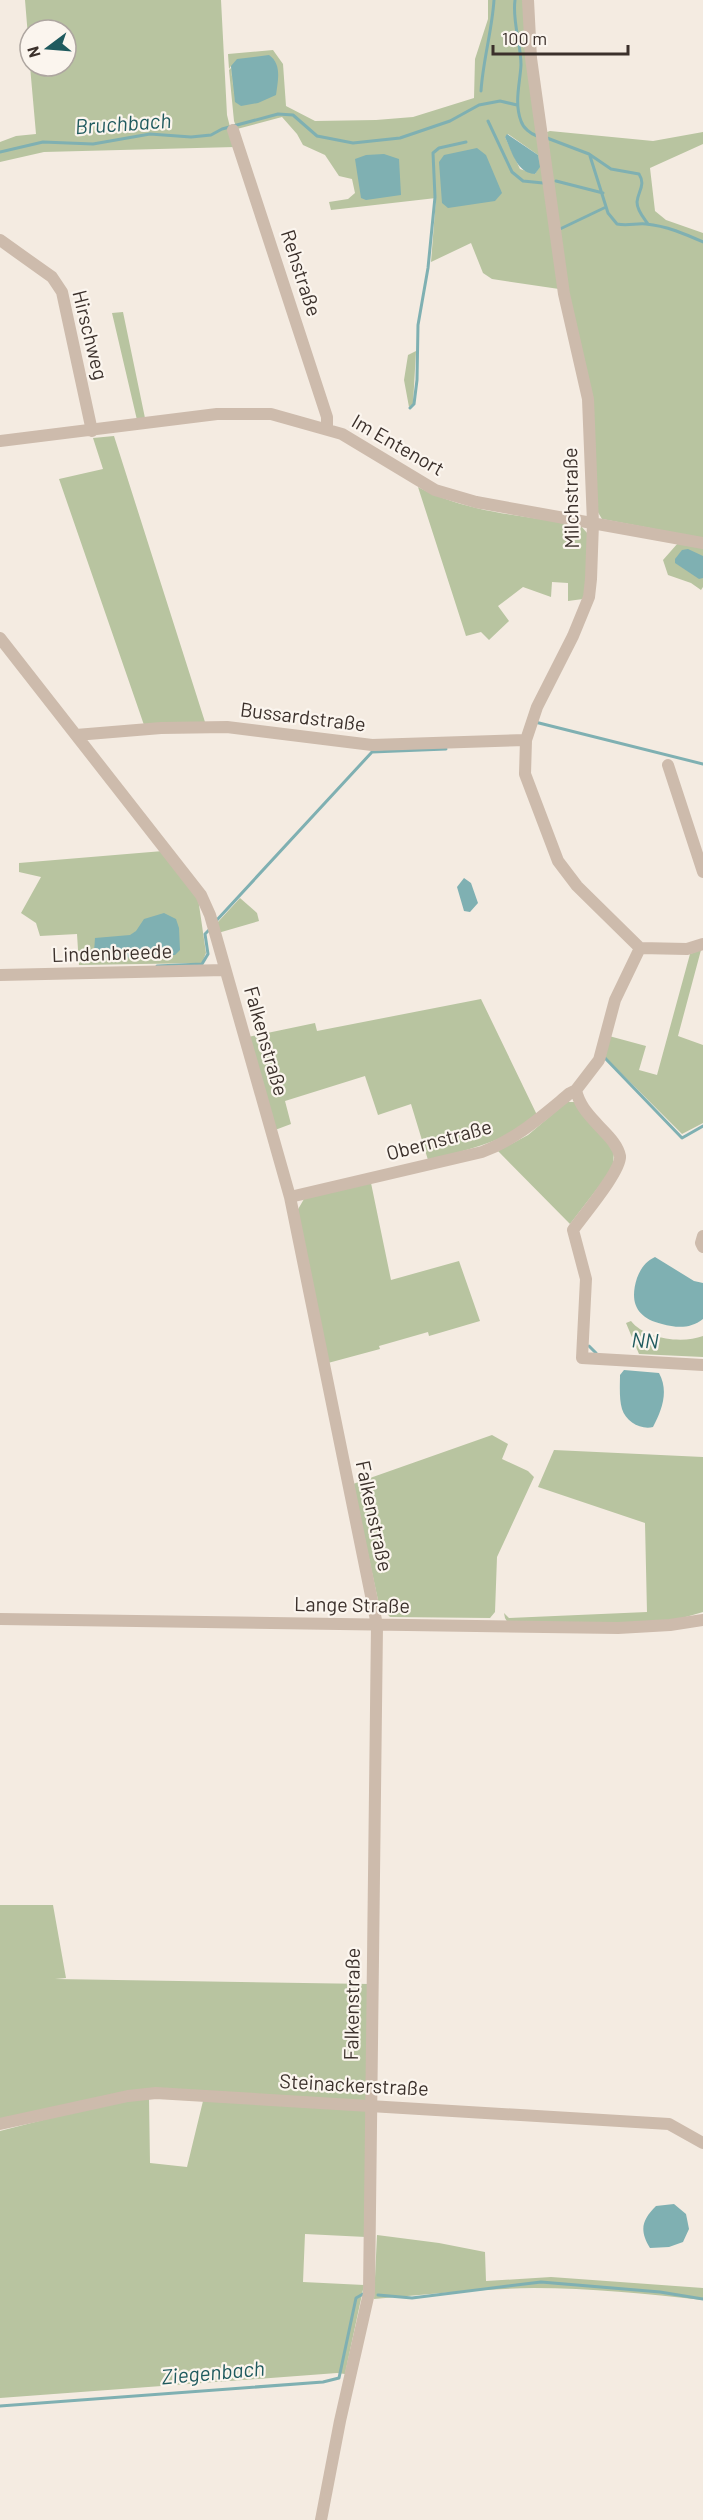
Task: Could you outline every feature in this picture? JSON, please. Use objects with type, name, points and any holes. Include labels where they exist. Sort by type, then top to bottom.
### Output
[{"type":"street","name":"Milchstraße","points":[[528,0],[531,58],[544,137],[564,294],[588,399],[593,523],[588,597],[573,636],[537,707],[526,740],[525,774],[558,861],[577,886],[640,948]]},
{"type":"street","name":"Rehstraße","points":[[233,130],[327,417],[327,428]]},
{"type":"street","name":"Hirschweg","points":[[0,240],[52,277],[62,292],[92,431]]},
{"type":"street","name":"Im Entenort","points":[[0,441],[217,414],[271,414],[342,434],[435,490],[476,502],[703,543]]},
{"type":"street","name":"Falkenstraße","points":[[0,638],[201,895],[210,915],[290,1197],[377,1625],[369,2293],[340,2421],[321,2520]]},
{"type":"street","name":"Bussardstraße","points":[[76,735],[161,728],[227,727],[372,745],[526,740]]},
{"type":"street","points":[[668,765],[703,872]]},
{"type":"street","points":[[690,833],[703,829]]},
{"type":"street","points":[[640,948],[687,949],[703,944]]},
{"type":"street","name":"Obernstraße","points":[[290,1197],[450,1160],[503,1144],[525,1131],[576,1090],[599,1060],[615,999],[640,948]]},
{"type":"street","name":"Lindenbreede","points":[[0,975],[225,970]]},
{"type":"street","points":[[576,1090],[585,1110],[616,1146],[620,1158],[616,1170],[573,1230],[586,1279],[582,1358],[703,1365]]},
{"type":"street","points":[[703,1236],[701,1243],[703,1247]]},
{"type":"street","name":"Lange Straße","points":[[0,1619],[618,1628],[670,1625],[703,1620]]},
{"type":"street","name":"Steinackerstraße","points":[[0,2124],[128,2096],[156,2093],[669,2124],[703,2143]]},
{"type":"green space","points":[[25,0],[221,0],[227,115],[235,147],[44,152],[0,162],[0,142],[16,136],[36,134],[31,78],[78,78],[78,18],[26,18]]},
{"type":"green space","points":[[488,0],[524,0],[559,289],[492,279],[483,273],[471,243],[431,262],[436,198],[331,210],[329,202],[348,199],[355,193],[352,179],[339,176],[325,155],[303,145],[297,134],[282,117],[237,129],[234,121],[229,70],[231,68],[235,102],[231,66],[229,69],[228,54],[273,50],[283,64],[286,106],[315,121],[413,117],[474,98],[475,59],[488,19]],"holes":[[[508,134],[538,155],[539,167],[535,174],[520,169],[505,137]]]},
{"type":"green space","points":[[547,132],[653,141],[703,132],[703,144],[650,168],[655,211],[666,220],[703,233],[703,538],[602,519],[596,509],[592,395],[567,293]]},
{"type":"green space","points":[[123,312],[145,418],[137,420],[112,313]]},
{"type":"green space","points":[[416,351],[413,404],[409,407],[404,380],[408,355]]},
{"type":"green space","points":[[114,436],[205,722],[144,725],[59,479],[103,469],[93,438]]},
{"type":"green space","points":[[418,487],[456,503],[477,508],[580,525],[588,534],[587,584],[583,599],[568,601],[568,583],[552,582],[551,597],[523,587],[498,606],[509,621],[489,640],[481,632],[466,636]]},
{"type":"green space","points":[[678,543],[703,548],[703,587],[701,590],[691,583],[668,575],[663,560]]},
{"type":"green space","points":[[163,851],[198,898],[206,953],[202,963],[79,965],[77,934],[40,936],[36,923],[21,913],[41,877],[19,872],[19,863]]},
{"type":"green space","points":[[240,898],[257,913],[259,921],[218,933],[217,923]]},
{"type":"green space","points":[[701,950],[678,1036],[703,1045],[703,1123],[682,1134],[604,1056],[609,1036],[646,1046],[639,1070],[657,1075],[690,954]]},
{"type":"green space","points":[[481,999],[537,1115],[513,1132],[486,1144],[428,1160],[411,1104],[378,1115],[365,1076],[285,1101],[291,1124],[275,1130],[248,1037],[315,1023],[317,1031]]},
{"type":"green space","points":[[567,1102],[574,1102],[614,1149],[613,1168],[570,1224],[498,1151],[528,1135]]},
{"type":"green space","points":[[371,1183],[391,1280],[459,1261],[480,1321],[429,1336],[428,1332],[379,1346],[380,1349],[328,1363],[297,1211],[304,1199]]},
{"type":"green space","points":[[631,1321],[654,1336],[685,1340],[703,1336],[703,1357],[639,1354],[626,1323]]},
{"type":"green space","points":[[492,1435],[508,1444],[502,1459],[528,1471],[534,1477],[497,1557],[495,1612],[490,1618],[390,1617],[379,1605],[353,1484]]},
{"type":"green space","points":[[554,1450],[703,1457],[703,1612],[672,1621],[648,1623],[508,1623],[504,1613],[509,1618],[647,1612],[645,1523],[538,1487]]},
{"type":"green space","points":[[0,1905],[53,1905],[66,1978],[55,1979],[370,1984],[368,2098],[363,2103],[150,2091],[0,2120]]},
{"type":"green space","points":[[149,2098],[150,2163],[187,2167],[203,2101],[368,2108],[366,2237],[305,2234],[303,2282],[364,2285],[345,2374],[0,2398],[0,2131],[125,2099]]},
{"type":"green space","points":[[377,2235],[485,2252],[486,2281],[551,2277],[703,2288],[703,2300],[555,2288],[474,2291],[374,2299]]},
{"type":"water","points":[[269,55],[277,68],[276,95],[258,103],[241,106],[235,102],[231,66],[237,59]]},
{"type":"water","points":[[507,134],[538,155],[540,167],[535,174],[519,166],[505,137]]},
{"type":"water","points":[[477,148],[486,155],[502,193],[495,201],[448,208],[442,203],[439,162],[444,155]]},
{"type":"water","points":[[384,154],[399,159],[401,195],[366,200],[361,198],[355,159],[366,155]]},
{"type":"water","points":[[688,549],[703,556],[703,578],[699,579],[675,563],[675,559],[682,550]]},
{"type":"water","points":[[464,878],[471,883],[478,903],[470,912],[464,911],[457,887]]},
{"type":"water","points":[[164,913],[176,919],[179,928],[180,950],[175,955],[96,959],[95,938],[130,935],[136,931],[144,919]]},
{"type":"water","points":[[655,1257],[694,1281],[703,1283],[703,1319],[693,1325],[678,1327],[646,1318],[637,1308],[634,1295],[637,1278],[642,1268]]},
{"type":"water","points":[[624,1370],[659,1373],[664,1394],[653,1427],[634,1424],[624,1414],[621,1405],[620,1375]]},
{"type":"water","points":[[674,2204],[686,2214],[689,2229],[683,2242],[669,2247],[650,2248],[644,2236],[645,2221],[656,2206]]},
{"type":"waterway","points":[[481,91],[494,0]]},
{"type":"waterway","points":[[515,0],[521,65],[519,114],[525,128],[537,136]]},
{"type":"waterway","name":"Bruchbach","points":[[0,152],[43,142],[93,144],[150,134],[191,137],[211,135],[222,129],[278,114],[293,115],[317,136],[353,143],[400,138],[450,121],[479,105],[500,101],[517,105]]},
{"type":"waterway","points":[[488,121],[512,172],[523,181],[543,183]]},
{"type":"waterway","points":[[547,138],[589,154],[611,169],[639,174],[642,185],[637,205],[648,224]]},
{"type":"waterway","points":[[410,408],[414,404],[417,380],[418,325],[428,268],[435,197],[433,153],[439,148],[466,142]]},
{"type":"waterway","points":[[590,156],[608,213],[617,224],[661,227],[703,242]]},
{"type":"waterway","points":[[556,181],[603,193]]},
{"type":"waterway","points":[[560,229],[606,207]]},
{"type":"waterway","points":[[535,722],[703,764]]},
{"type":"waterway","points":[[216,921],[372,752],[446,749]]},
{"type":"waterway","points":[[157,966],[202,964],[208,954],[205,934],[209,930]]},
{"type":"waterway","points":[[604,1057],[682,1138],[703,1126]]},
{"type":"waterway","name":"NN","points":[[589,1346],[596,1353]]},
{"type":"waterway","name":"Ziegenbach","points":[[378,2295],[412,2298],[541,2282],[660,2292],[703,2299]]},
{"type":"waterway","name":"Ziegenbach","points":[[0,2406],[323,2382],[339,2378],[356,2298],[363,2294]]}]
